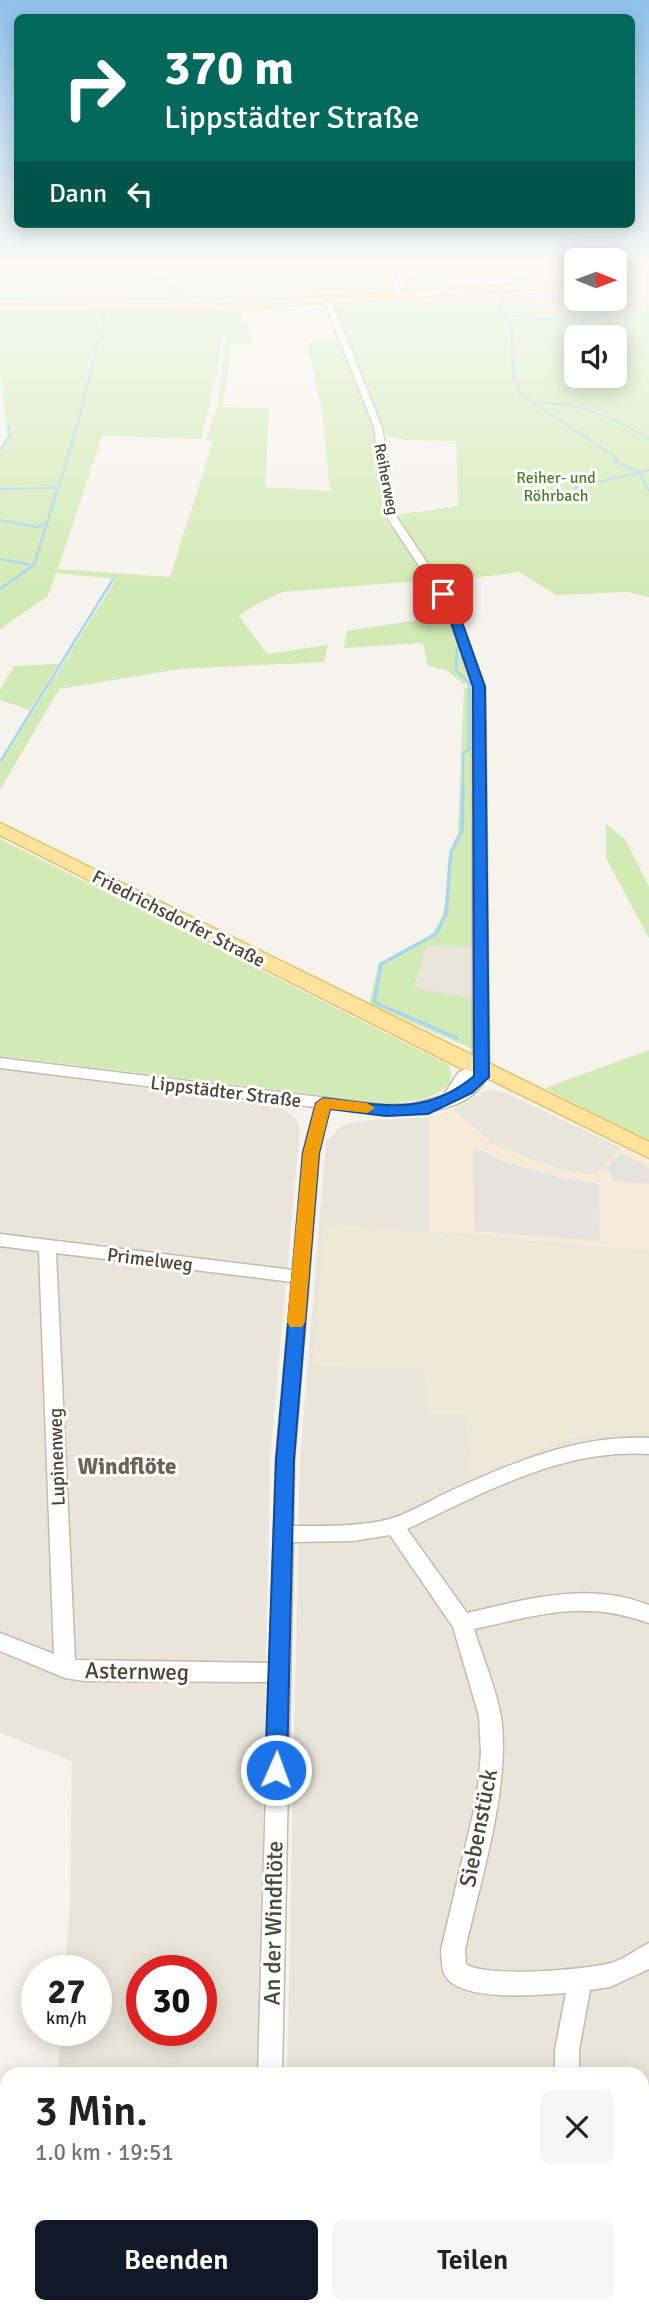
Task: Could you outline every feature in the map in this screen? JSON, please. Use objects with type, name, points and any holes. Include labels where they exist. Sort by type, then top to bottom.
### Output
[{"type":"main road","name":"Friedrichsdorfer Straße","points":[[0,828],[451,1056],[482,1067],[649,1151]]},
{"type":"street","name":"Reiherweg","points":[[357,374],[378,427],[391,516],[450,605],[479,687],[482,1067]]},
{"type":"street","name":"Lippstädter Straße","points":[[0,1063],[323,1103],[413,1111],[428,1109],[476,1083],[481,1077],[482,1067]]},
{"type":"street","name":"An der Windflöte","points":[[270,2067],[282,1534],[299,1277],[311,1153],[323,1103]]},
{"type":"street","name":"Primelweg","points":[[0,1240],[299,1277]]},
{"type":"street","name":"Lupinenweg","points":[[47,1247],[65,1668]]},
{"type":"street","points":[[282,1534],[349,1534],[394,1526],[546,1460],[575,1451],[618,1443],[649,1447]]},
{"type":"street","name":"Siebenstück","points":[[394,1526],[462,1623],[490,1716],[492,1753],[488,1797],[453,1950],[455,1970],[468,1979],[489,1982],[579,1981]]},
{"type":"street","points":[[462,1623],[585,1600],[613,1602],[649,1614]]},
{"type":"street","name":"Asternweg","points":[[0,1642],[65,1668],[84,1671],[279,1673]]},
{"type":"street","points":[[566,2067],[566,2054],[579,2000],[579,1981],[609,1975],[638,1963],[649,1955]]},
{"type":"shaded area","points":[[426,946],[476,947],[476,999],[414,989]]},
{"type":"shaded area","points":[[0,1069],[279,1106],[296,1118],[300,1128],[270,1460],[258,2067],[58,2067],[60,2046],[112,2046],[112,1955],[66,1955],[70,1905],[72,1761],[0,1733]]},
{"type":"shaded area","points":[[493,1090],[504,1092],[622,1148],[596,1175],[564,1171],[493,1144],[453,1109]]},
{"type":"shaded area","points":[[453,1109],[493,1144],[564,1171],[596,1175],[622,1148],[649,1162],[649,1251],[429,1231],[429,1117]]},
{"type":"shaded area","points":[[429,1117],[429,1231],[649,1251],[649,2067],[287,2067],[300,1459],[326,1142],[342,1125]]},
{"type":"shaded area","points":[[473,1150],[484,1151],[503,1162],[558,1177],[599,1184],[600,1241],[474,1231]]},
{"type":"shaded area","points":[[620,1153],[649,1168],[649,1184],[614,1181],[611,1173],[604,1170]]},
{"type":"shaded area","points":[[324,1224],[649,1252],[649,1434],[617,1432],[570,1438],[471,1477],[466,1414],[426,1413],[424,1367],[314,1366]]},
{"type":"green space","points":[[0,374],[217,374],[201,439],[102,436],[58,569],[170,577],[213,441],[206,440],[217,407],[221,374],[227,374],[223,407],[269,408],[265,487],[330,491],[322,410],[314,374],[353,374],[373,426],[384,517],[430,580],[282,592],[239,616],[267,654],[328,645],[324,662],[179,669],[59,689],[0,790],[0,765],[116,579],[56,573],[48,596],[0,629],[0,450],[8,436]]},
{"type":"green space","name":"Reiher- und Röhrbach","points":[[360,374],[564,374],[564,388],[627,388],[627,374],[649,374],[649,597],[628,592],[556,595],[519,572],[440,582],[396,515],[458,506],[456,441],[408,440],[388,436],[382,428]]},
{"type":"green space","points":[[449,615],[474,685],[463,684],[448,671],[428,666],[423,643],[344,648],[347,631]]},
{"type":"green space","points":[[58,664],[30,710],[0,700],[0,690],[14,666]]},
{"type":"green space","points":[[464,688],[475,689],[476,947],[426,946],[414,988],[476,999],[477,1051],[369,1004],[379,962],[386,962],[432,933],[444,910],[449,858],[458,834]]},
{"type":"green space","points":[[606,824],[625,839],[649,887],[649,938],[606,858]]},
{"type":"green space","points":[[0,839],[449,1065],[451,1076],[448,1084],[430,1096],[406,1102],[386,1103],[0,1056]]},
{"type":"green space","points":[[649,1050],[649,1141],[545,1088]]},
{"type":"waterway","points":[[56,495],[90,374]]},
{"type":"waterway","points":[[513,374],[521,395],[535,404]]},
{"type":"waterway","points":[[535,404],[611,454],[617,460],[615,462],[639,472]]},
{"type":"waterway","points":[[535,404],[579,407],[649,439]]},
{"type":"waterway","points":[[0,450],[9,436],[9,426]]},
{"type":"waterway","points":[[639,472],[649,470]]},
{"type":"waterway","points":[[573,488],[639,472]]},
{"type":"waterway","points":[[639,472],[649,491]]},
{"type":"waterway","points":[[0,489],[56,488]]},
{"type":"waterway","points":[[0,589],[34,565],[56,493]]},
{"type":"waterway","points":[[0,520],[37,527],[45,524]]},
{"type":"waterway","points":[[0,559],[32,565]]},
{"type":"waterway","points":[[0,762],[113,579]]},
{"type":"waterway","points":[[457,648],[456,670],[469,683],[469,750],[463,753],[463,789]]},
{"type":"waterway","points":[[457,1038],[374,1002],[381,964],[436,934],[446,914],[451,852],[462,831],[463,789]]},
{"type":"slow traffic","points":[[296,1322],[311,1153],[323,1103],[367,1108]]},
{"type":"district","name":"Windflöte","points":[[127,1466]]},
{"type":"route","points":[[276,1770],[285,1460],[311,1153],[323,1103],[386,1110],[428,1109],[467,1090],[481,1077],[479,687],[450,605],[443,594]]}]
